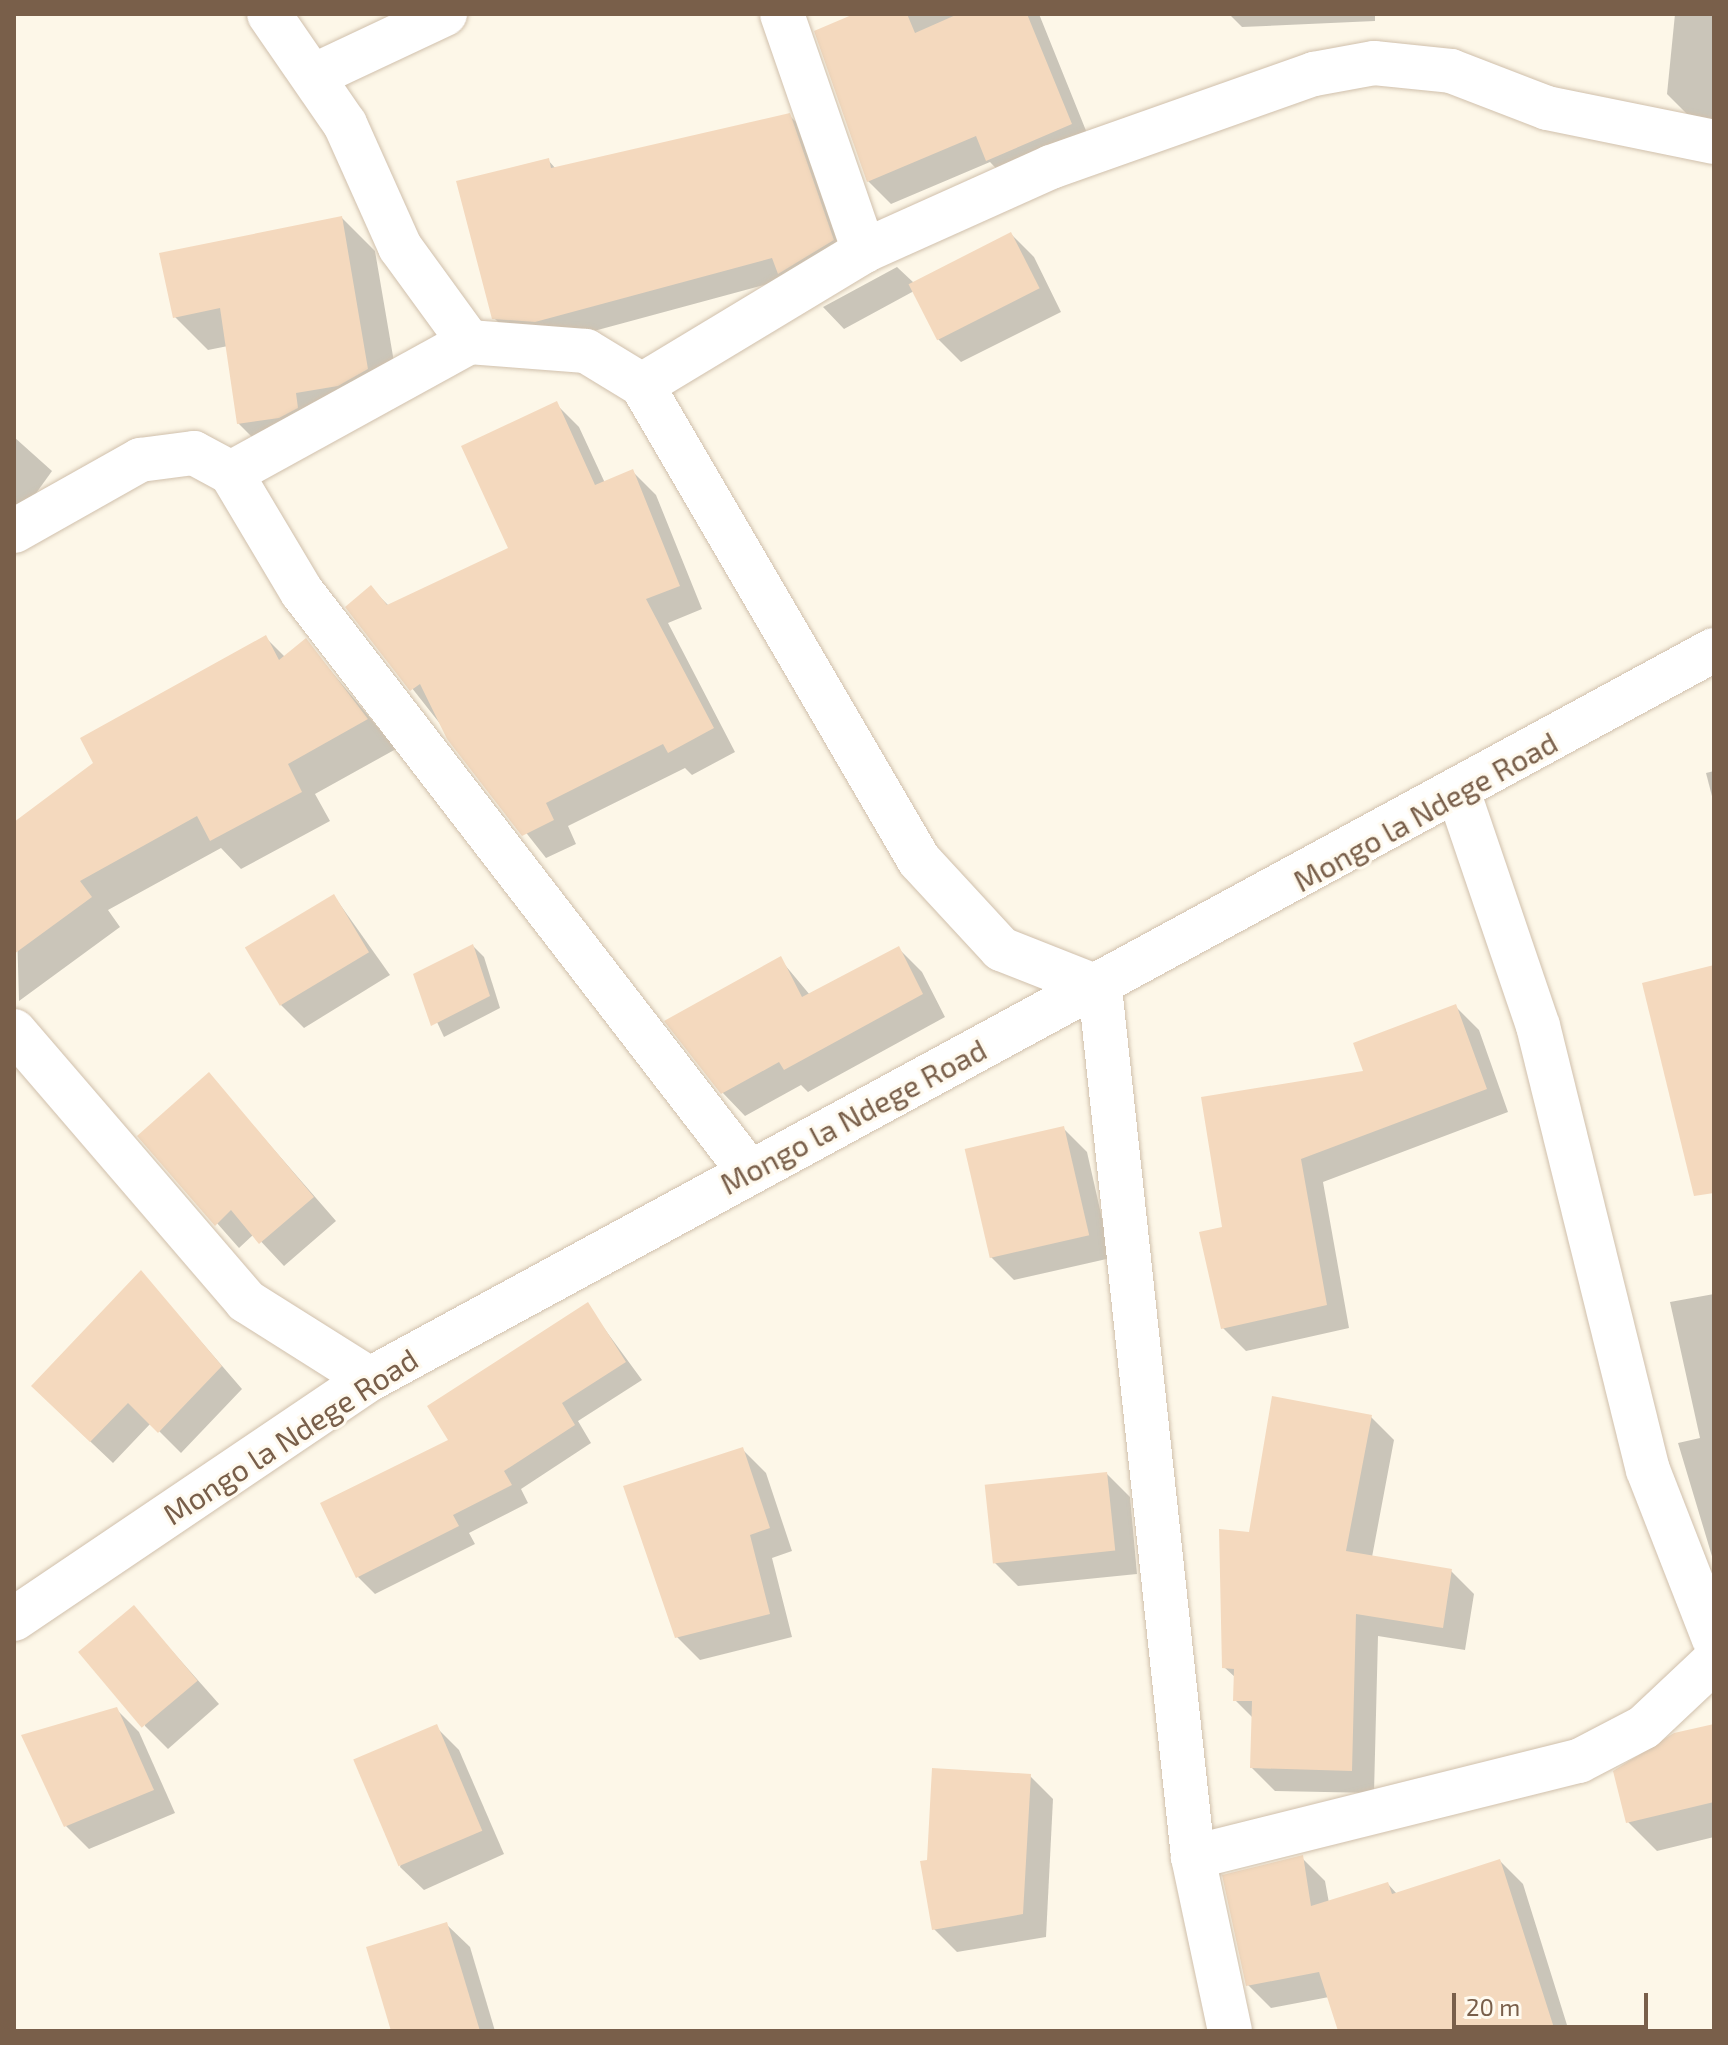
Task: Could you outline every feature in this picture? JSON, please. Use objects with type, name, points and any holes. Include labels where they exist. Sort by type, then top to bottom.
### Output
[{"type":"street","points":[[269,14],[345,124],[400,247],[469,342]]},
{"type":"street","points":[[313,76],[445,14]]},
{"type":"street","points":[[782,14],[864,251]]},
{"type":"street","points":[[642,385],[864,251],[1051,167],[1314,74],[1374,63],[1451,71],[1547,108],[1714,142]]},
{"type":"street","points":[[231,473],[469,342],[586,351],[642,385],[919,860],[1001,949],[1100,988],[1193,1857],[1230,2031]]},
{"type":"street","points":[[14,531],[140,460],[194,453],[231,473],[302,592],[748,1170]]},
{"type":"street","name":"Mongo la Ndege Road","points":[[14,1619],[370,1379],[748,1170],[1100,988],[1459,794],[1714,650]]},
{"type":"street","points":[[1459,794],[1538,1026],[1648,1470],[1714,1639]]},
{"type":"street","points":[[14,1031],[246,1301],[370,1379]]},
{"type":"street","points":[[1193,1857],[1579,1761],[1644,1727],[1714,1661]]},
{"type":"building","points":[[854,14],[907,14],[915,33],[958,14],[1027,14],[1072,124],[986,161],[976,136],[867,182],[814,31]]},
{"type":"building","points":[[790,113],[834,240],[778,274],[772,258],[535,322],[492,319],[456,181],[549,158],[551,168]]},
{"type":"building","points":[[342,216],[368,369],[338,386],[296,393],[298,408],[279,418],[237,424],[220,308],[173,318],[159,253]]},
{"type":"building","points":[[1011,232],[1040,288],[937,340],[909,284]]},
{"type":"building","points":[[557,401],[595,485],[633,469],[680,586],[646,599],[714,728],[668,753],[663,744],[546,803],[554,820],[522,836],[447,739],[420,684],[410,691],[345,607],[371,585],[387,605],[508,548],[461,446]]},
{"type":"building","points":[[266,635],[279,660],[306,638],[368,719],[288,764],[302,792],[210,841],[197,816],[80,881],[92,897],[14,954],[14,822],[93,763],[80,738]]},
{"type":"building","points":[[334,894],[369,952],[280,1006],[245,948]]},
{"type":"building","points":[[473,944],[490,996],[431,1026],[413,974]]},
{"type":"building","points":[[899,946],[923,994],[784,1070],[779,1062],[721,1094],[664,1021],[781,956],[802,997]]},
{"type":"building","points":[[1714,965],[1714,1193],[1694,1196],[1642,983]]},
{"type":"building","points":[[1456,1004],[1487,1089],[1301,1159],[1327,1305],[1221,1329],[1199,1232],[1222,1227],[1201,1097],[1363,1071],[1353,1043]]},
{"type":"building","points":[[209,1072],[314,1197],[259,1244],[231,1210],[215,1226],[137,1136]]},
{"type":"building","points":[[1064,1126],[1089,1235],[990,1258],[965,1149]]},
{"type":"building","points":[[141,1270],[222,1366],[158,1433],[128,1403],[90,1442],[31,1386]]},
{"type":"building","points":[[588,1302],[626,1362],[562,1403],[575,1425],[504,1471],[512,1485],[453,1515],[459,1526],[356,1578],[320,1503],[448,1440],[427,1406]]},
{"type":"building","points":[[1272,1396],[1372,1415],[1346,1551],[1452,1569],[1443,1628],[1356,1614],[1352,1771],[1250,1768],[1252,1701],[1233,1701],[1234,1669],[1222,1668],[1219,1529],[1249,1532]]},
{"type":"building","points":[[743,1447],[770,1528],[750,1535],[770,1614],[675,1638],[623,1486]]},
{"type":"building","points":[[1107,1472],[1115,1551],[993,1563],[985,1485]]},
{"type":"building","points":[[134,1605],[198,1681],[142,1728],[78,1652]]},
{"type":"building","points":[[117,1707],[154,1790],[64,1827],[21,1735]]},
{"type":"building","points":[[437,1724],[482,1831],[399,1866],[353,1760]]},
{"type":"building","points":[[1714,1724],[1714,1802],[1626,1823],[1613,1771],[1674,1733]]},
{"type":"building","points":[[932,1768],[1031,1774],[1023,1914],[932,1930],[920,1861],[927,1860]]},
{"type":"building","points":[[1303,1855],[1311,1906],[1388,1882],[1392,1894],[1500,1859],[1555,2031],[1338,2031],[1319,1972],[1246,1986],[1222,1875]]},
{"type":"building","points":[[447,1922],[480,2031],[391,2031],[366,1947]]}]
